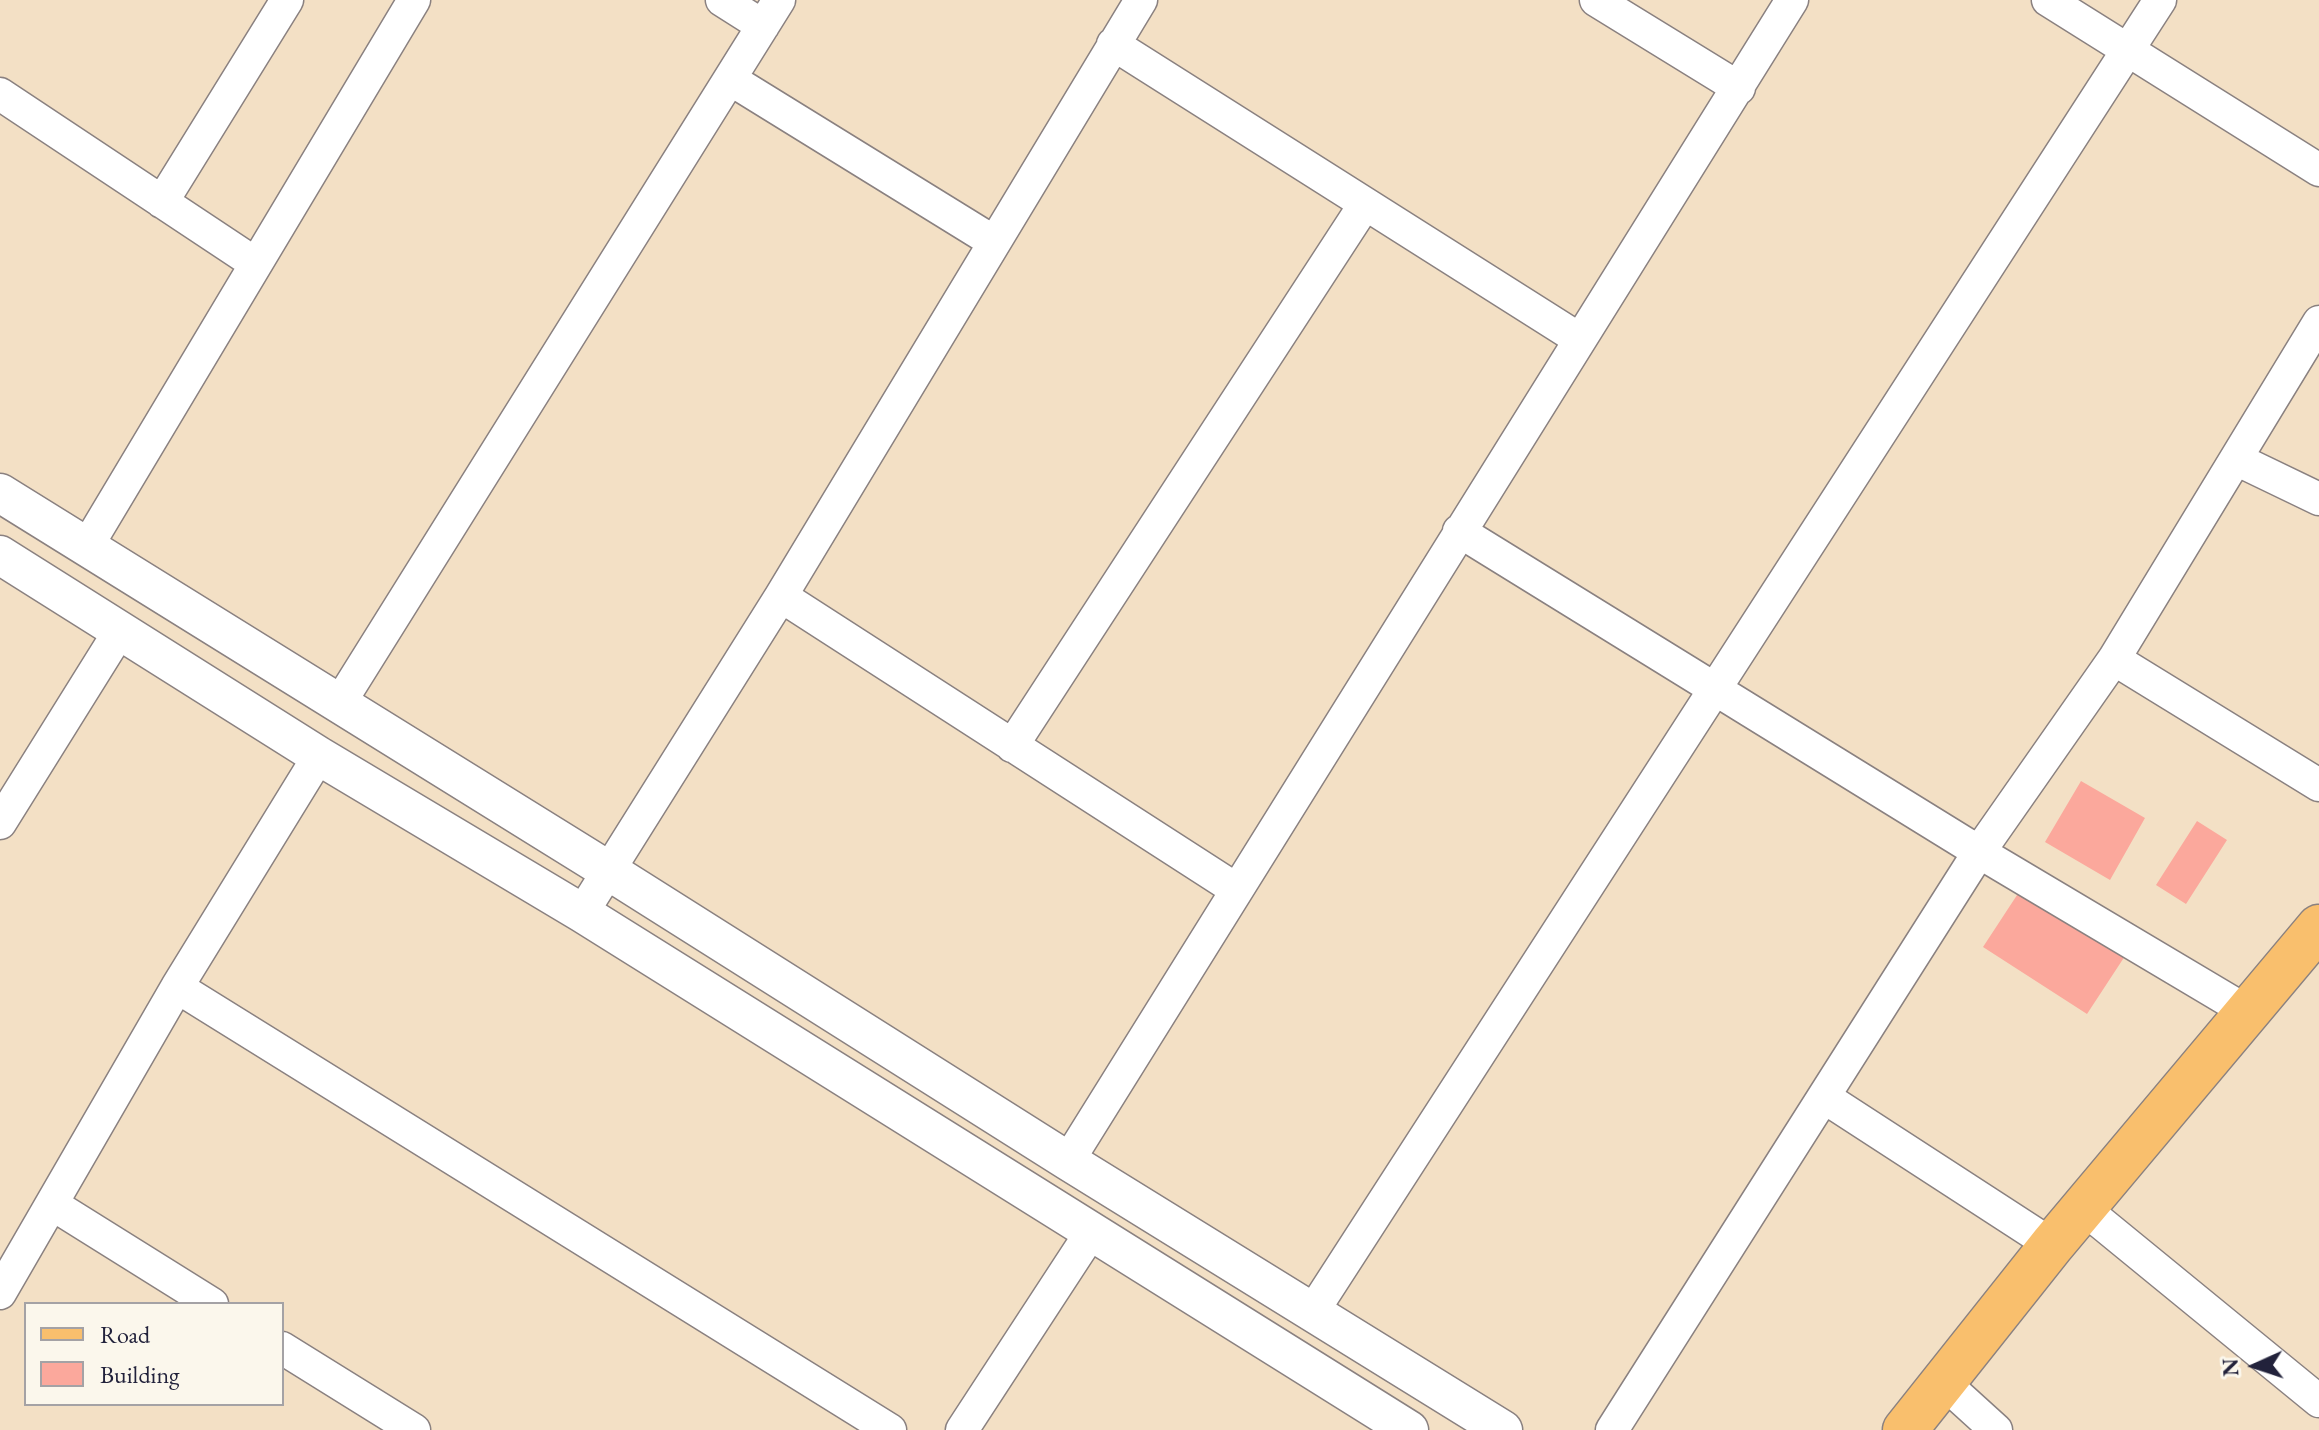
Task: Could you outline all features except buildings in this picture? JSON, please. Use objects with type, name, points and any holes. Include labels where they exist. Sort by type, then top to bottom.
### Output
[{"type":"main road","points":[[1905,1430],[2052,1245],[2319,927]]},
{"type":"street","points":[[162,202],[287,0]]},
{"type":"street","points":[[86,548],[414,0]]},
{"type":"street","points":[[339,704],[771,13],[722,0]]},
{"type":"street","points":[[582,913],[781,596],[1141,0]]},
{"type":"street","points":[[1596,0],[1739,88]]},
{"type":"street","points":[[1068,1161],[1792,0]]},
{"type":"street","points":[[2048,0],[2319,170]]},
{"type":"street","points":[[1313,1311],[2160,0]]},
{"type":"street","points":[[1113,44],[1579,339]]},
{"type":"street","points":[[730,79],[994,242]]},
{"type":"street","points":[[0,94],[256,264]]},
{"type":"street","points":[[1012,746],[1365,204]]},
{"type":"street","points":[[1612,1430],[1979,852],[2114,659],[2319,322]]},
{"type":"street","points":[[2236,459],[2319,499]]},
{"type":"street","points":[[0,493],[1503,1430]]},
{"type":"street","points":[[1459,531],[1979,852],[2248,1012]]},
{"type":"street","points":[[0,555],[319,756],[582,913],[1409,1430]]},
{"type":"street","points":[[781,596],[1237,890]]},
{"type":"street","points":[[0,823],[121,629]]},
{"type":"street","points":[[2114,659],[2319,785]]},
{"type":"street","points":[[0,1293],[177,987],[319,756]]},
{"type":"street","points":[[177,987],[890,1430]]},
{"type":"street","points":[[1824,1097],[2052,1245]]},
{"type":"street","points":[[52,1204],[209,1302]]},
{"type":"street","points":[[2083,1208],[2318,1398]]},
{"type":"street","points":[[962,1430],[1092,1231]]},
{"type":"street","points":[[284,1349],[414,1430]]},
{"type":"street","points":[[1942,1381],[1996,1430]]}]
